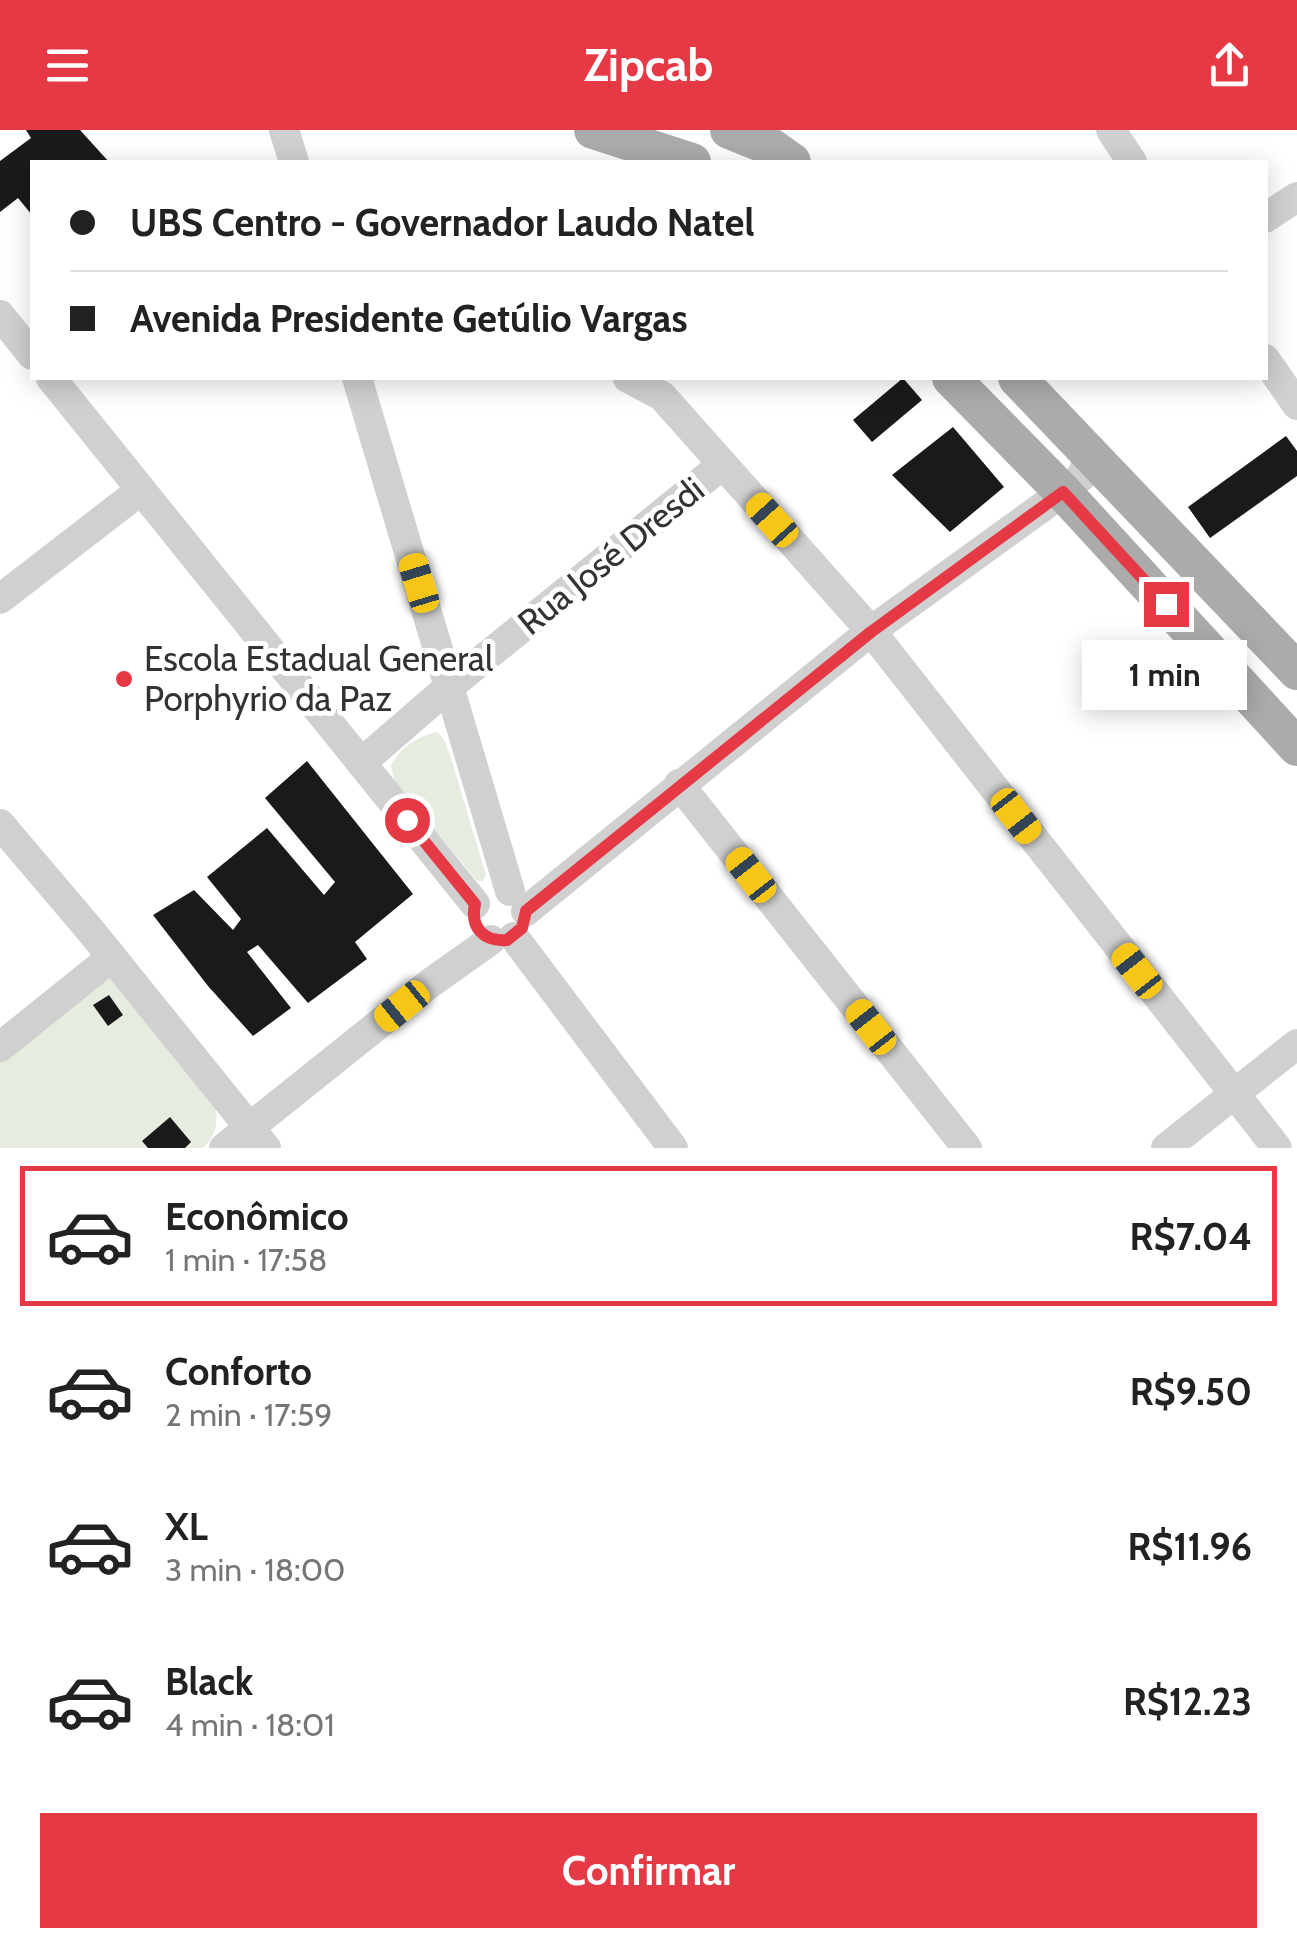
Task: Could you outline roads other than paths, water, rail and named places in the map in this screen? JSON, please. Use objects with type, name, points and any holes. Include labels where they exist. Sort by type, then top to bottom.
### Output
[{"type":"main road","points":[[593,130],[686,160]]},
{"type":"main road","points":[[728,130],[771,146],[789,160]]},
{"type":"main road","points":[[953,380],[1063,492],[1297,747]]},
{"type":"main road","points":[[1021,380],[1297,671]]},
{"type":"main road","points":[[1226,671],[1263,636]]},
{"type":"street","points":[[284,130],[293,160]]},
{"type":"street","points":[[1111,130],[1131,160]]},
{"type":"street","points":[[1268,216],[1297,197]]},
{"type":"street","points":[[0,315],[30,352]]},
{"type":"street","points":[[1268,363],[1297,406]]},
{"type":"street","points":[[53,380],[362,763],[501,915],[673,1148]]},
{"type":"street","points":[[357,380],[450,686],[501,915]]},
{"type":"street","points":[[632,380],[662,396],[871,632],[1277,1148]]},
{"type":"street","points":[[1003,432],[992,408],[1000,391],[1016,380]]},
{"type":"street","points":[[224,1148],[258,1138],[501,915],[553,887],[871,632],[1063,492],[1081,476],[1091,454]]},
{"type":"street","name":"Rua José Dresdi","points":[[362,763],[450,686],[722,465]]},
{"type":"street","points":[[0,599],[141,490]]},
{"type":"street","points":[[679,784],[966,1148]]},
{"type":"street","points":[[0,824],[258,1138]]},
{"type":"street","points":[[0,1048],[112,957]]},
{"type":"street","points":[[1166,1148],[1297,1044]]},
{"type":"place","name":"Escola Estadual General Porphyrio da Paz","points":[[124,679]]}]
